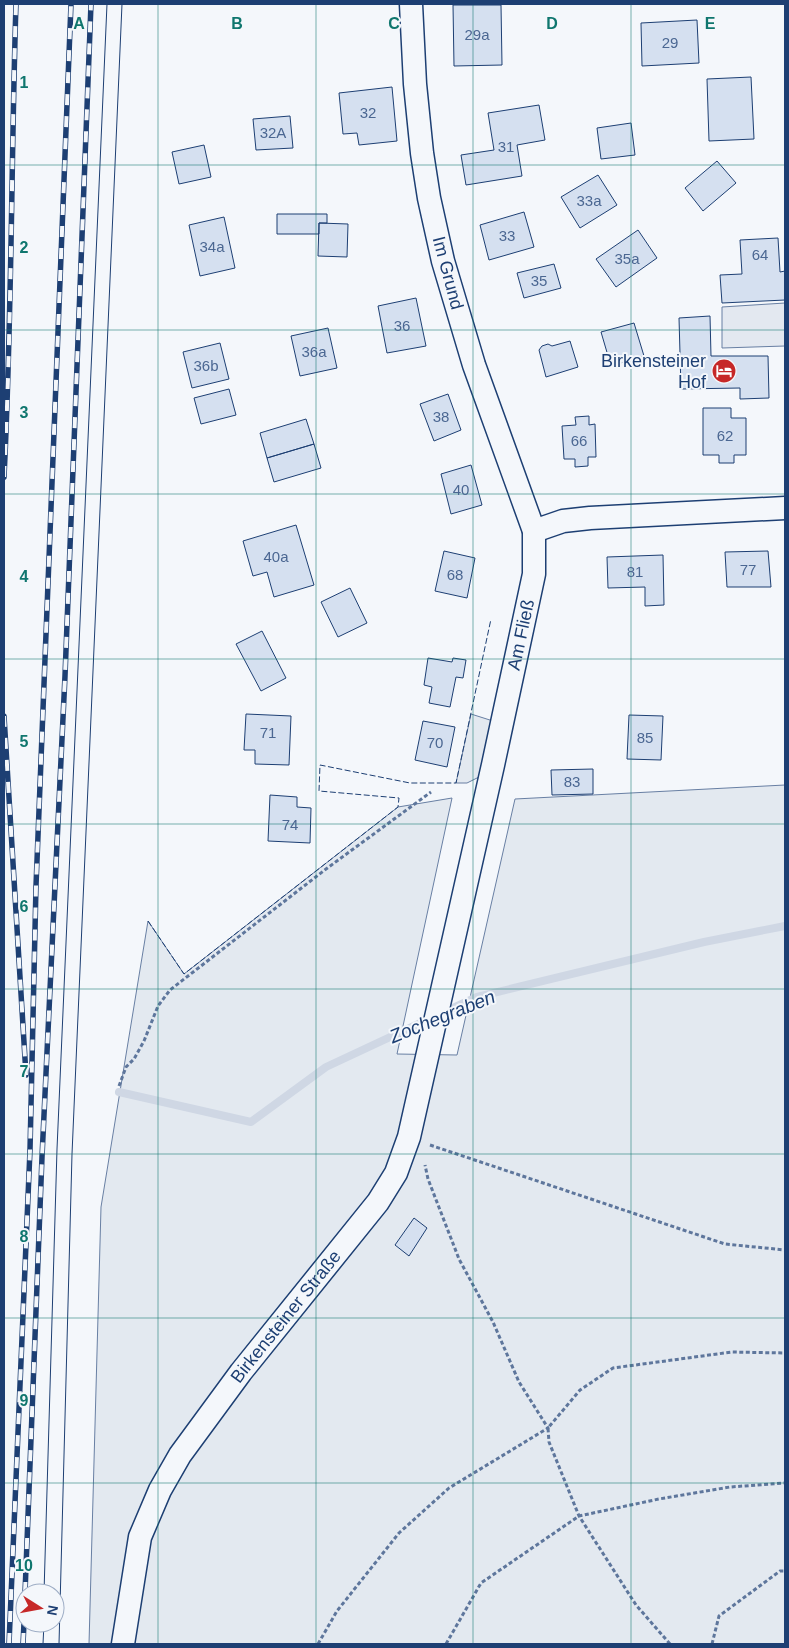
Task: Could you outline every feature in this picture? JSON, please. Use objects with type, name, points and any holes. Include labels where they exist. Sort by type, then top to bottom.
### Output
[{"type":"street","name":"Im Grund","points":[[411,4],[415,84],[422,153],[429,198],[443,260],[474,365],[534,531]]},
{"type":"street","points":[[534,531],[563,521],[590,518],[785,508]]},
{"type":"street","name":"Am Fließ","points":[[442,986],[526,616],[534,574],[534,531]]},
{"type":"street","name":"Birkensteiner Straße","points":[[123,1644],[140,1537],[160,1490],[180,1455],[241,1372],[378,1202],[415,1140],[428,1052],[442,986]]},
{"type":"path","points":[[119,1086],[126,1067],[134,1059],[144,1041],[158,1006],[170,990],[326,869],[431,792]]},
{"type":"path","points":[[415,1140],[725,1244],[785,1250]]},
{"type":"path","points":[[415,1140],[459,1259],[492,1322],[519,1382],[548,1428],[549,1442],[580,1516],[636,1605],[670,1644]]},
{"type":"path","points":[[318,1644],[336,1612],[399,1532],[449,1488],[548,1428],[580,1390],[613,1368],[732,1352],[785,1353]]},
{"type":"path","points":[[446,1644],[481,1584],[580,1516],[659,1499],[730,1487],[785,1483]]},
{"type":"path","points":[[712,1644],[719,1616],[780,1571],[785,1571]]},
{"type":"shaded area","points":[[785,303],[785,346],[722,348],[722,307]]},
{"type":"shaded area","points":[[471,714],[493,721],[481,776],[467,783],[456,783]]},
{"type":"shaded area","points":[[785,785],[785,1644],[89,1644],[101,1207],[148,921],[184,974],[398,807],[452,798],[397,1054],[457,1055],[515,799]]},
{"type":"building","points":[[453,5],[501,5],[502,65],[454,66]]},
{"type":"building","points":[[697,20],[699,63],[642,66],[641,23]]},
{"type":"building","points":[[751,77],[754,139],[709,141],[707,79]]},
{"type":"building","points":[[392,87],[397,141],[359,145],[357,133],[343,134],[339,93]]},
{"type":"building","points":[[539,105],[545,140],[517,145],[522,176],[466,185],[461,155],[494,150],[488,113]]},
{"type":"building","points":[[290,116],[293,148],[256,150],[253,119]]},
{"type":"building","points":[[631,123],[635,155],[601,159],[597,128]]},
{"type":"building","points":[[204,145],[211,177],[179,184],[172,152]]},
{"type":"building","points":[[717,161],[736,183],[703,211],[685,188]]},
{"type":"building","points":[[598,175],[617,205],[580,228],[561,197]]},
{"type":"building","points":[[524,212],[534,247],[489,260],[480,225]]},
{"type":"building","points":[[277,214],[327,214],[327,223],[319,223],[319,234],[277,234]]},
{"type":"building","points":[[224,217],[235,268],[200,276],[189,225]]},
{"type":"building","points":[[319,223],[348,224],[347,257],[318,256]]},
{"type":"building","points":[[638,230],[657,258],[616,287],[596,259]]},
{"type":"building","points":[[778,238],[780,272],[785,271],[785,300],[722,303],[720,275],[742,274],[740,240]]},
{"type":"building","points":[[554,264],[561,288],[524,298],[517,273]]},
{"type":"building","points":[[416,298],[426,346],[387,353],[378,306]]},
{"type":"building","points":[[710,316],[711,356],[768,356],[769,398],[740,399],[740,388],[681,389],[679,318]]},
{"type":"building","points":[[634,323],[644,356],[611,366],[601,332]]},
{"type":"building","points":[[328,328],[337,368],[300,376],[291,336]]},
{"type":"building","points":[[570,341],[578,367],[546,377],[539,350],[542,346],[548,344],[552,346]]},
{"type":"building","points":[[220,343],[229,379],[192,388],[183,352]]},
{"type":"building","points":[[229,389],[236,415],[201,424],[194,398]]},
{"type":"building","points":[[448,394],[461,430],[434,441],[420,404]]},
{"type":"building","points":[[703,408],[731,408],[731,418],[746,418],[746,455],[734,455],[734,463],[719,463],[719,455],[703,455]]},
{"type":"building","points":[[589,416],[589,425],[595,424],[596,457],[588,457],[588,466],[575,467],[575,459],[564,459],[562,426],[576,425],[575,417]]},
{"type":"building","points":[[306,419],[314,444],[267,458],[260,433]]},
{"type":"building","points":[[314,444],[321,468],[274,482],[267,458]]},
{"type":"building","points":[[471,465],[482,505],[451,514],[441,474]]},
{"type":"building","points":[[296,525],[314,585],[274,597],[267,572],[253,576],[243,541]]},
{"type":"building","points":[[444,551],[475,558],[467,598],[435,591]]},
{"type":"building","points":[[768,551],[771,587],[727,587],[725,552]]},
{"type":"building","points":[[663,555],[664,605],[645,606],[645,587],[608,588],[607,557]]},
{"type":"building","points":[[350,588],[367,623],[338,637],[321,602]]},
{"type":"building","points":[[262,631],[286,678],[261,691],[236,644]]},
{"type":"building","points":[[428,658],[452,662],[453,658],[466,660],[463,678],[456,677],[450,707],[429,703],[432,687],[424,685]]},
{"type":"building","points":[[246,714],[291,716],[289,765],[255,764],[255,750],[244,750]]},
{"type":"building","points":[[629,715],[663,716],[661,760],[627,759]]},
{"type":"building","points":[[423,721],[455,727],[447,767],[415,760]]},
{"type":"building","points":[[593,769],[593,794],[552,795],[551,770]]},
{"type":"building","points":[[270,795],[297,797],[297,807],[311,808],[310,843],[268,841]]},
{"type":"building","points":[[414,1218],[427,1228],[409,1256],[395,1245]]},
{"type":"waterway","name":"Zochegraben","points":[[442,1013],[477,997],[704,942],[785,926]]},
{"type":"waterway","name":"Zochegraben","points":[[119,1092],[251,1122],[326,1067],[431,1018]]},
{"type":"tram line","points":[[44,1583],[57,1149],[107,4]]},
{"type":"tram line","points":[[59,1644],[72,1154],[122,4]]},
{"type":"tram line","points":[[43,1644],[44,1633]]},
{"type":"railway","points":[[4,477],[9,359],[16,4]]},
{"type":"railway","points":[[9,1644],[30,1150],[36,886],[71,4]]},
{"type":"railway","points":[[25,1583],[42,1157],[65,676],[91,4]]},
{"type":"railway","points":[[4,716],[26,1075]]},
{"type":"railway","points":[[23,1644],[24,1633]]},
{"type":"fence","points":[[148,921],[184,974],[398,807],[399,798],[319,791],[320,765],[410,783],[456,783],[491,619]]},
{"type":"place","name":"Birkensteiner Hof","points":[[724,371]]}]
